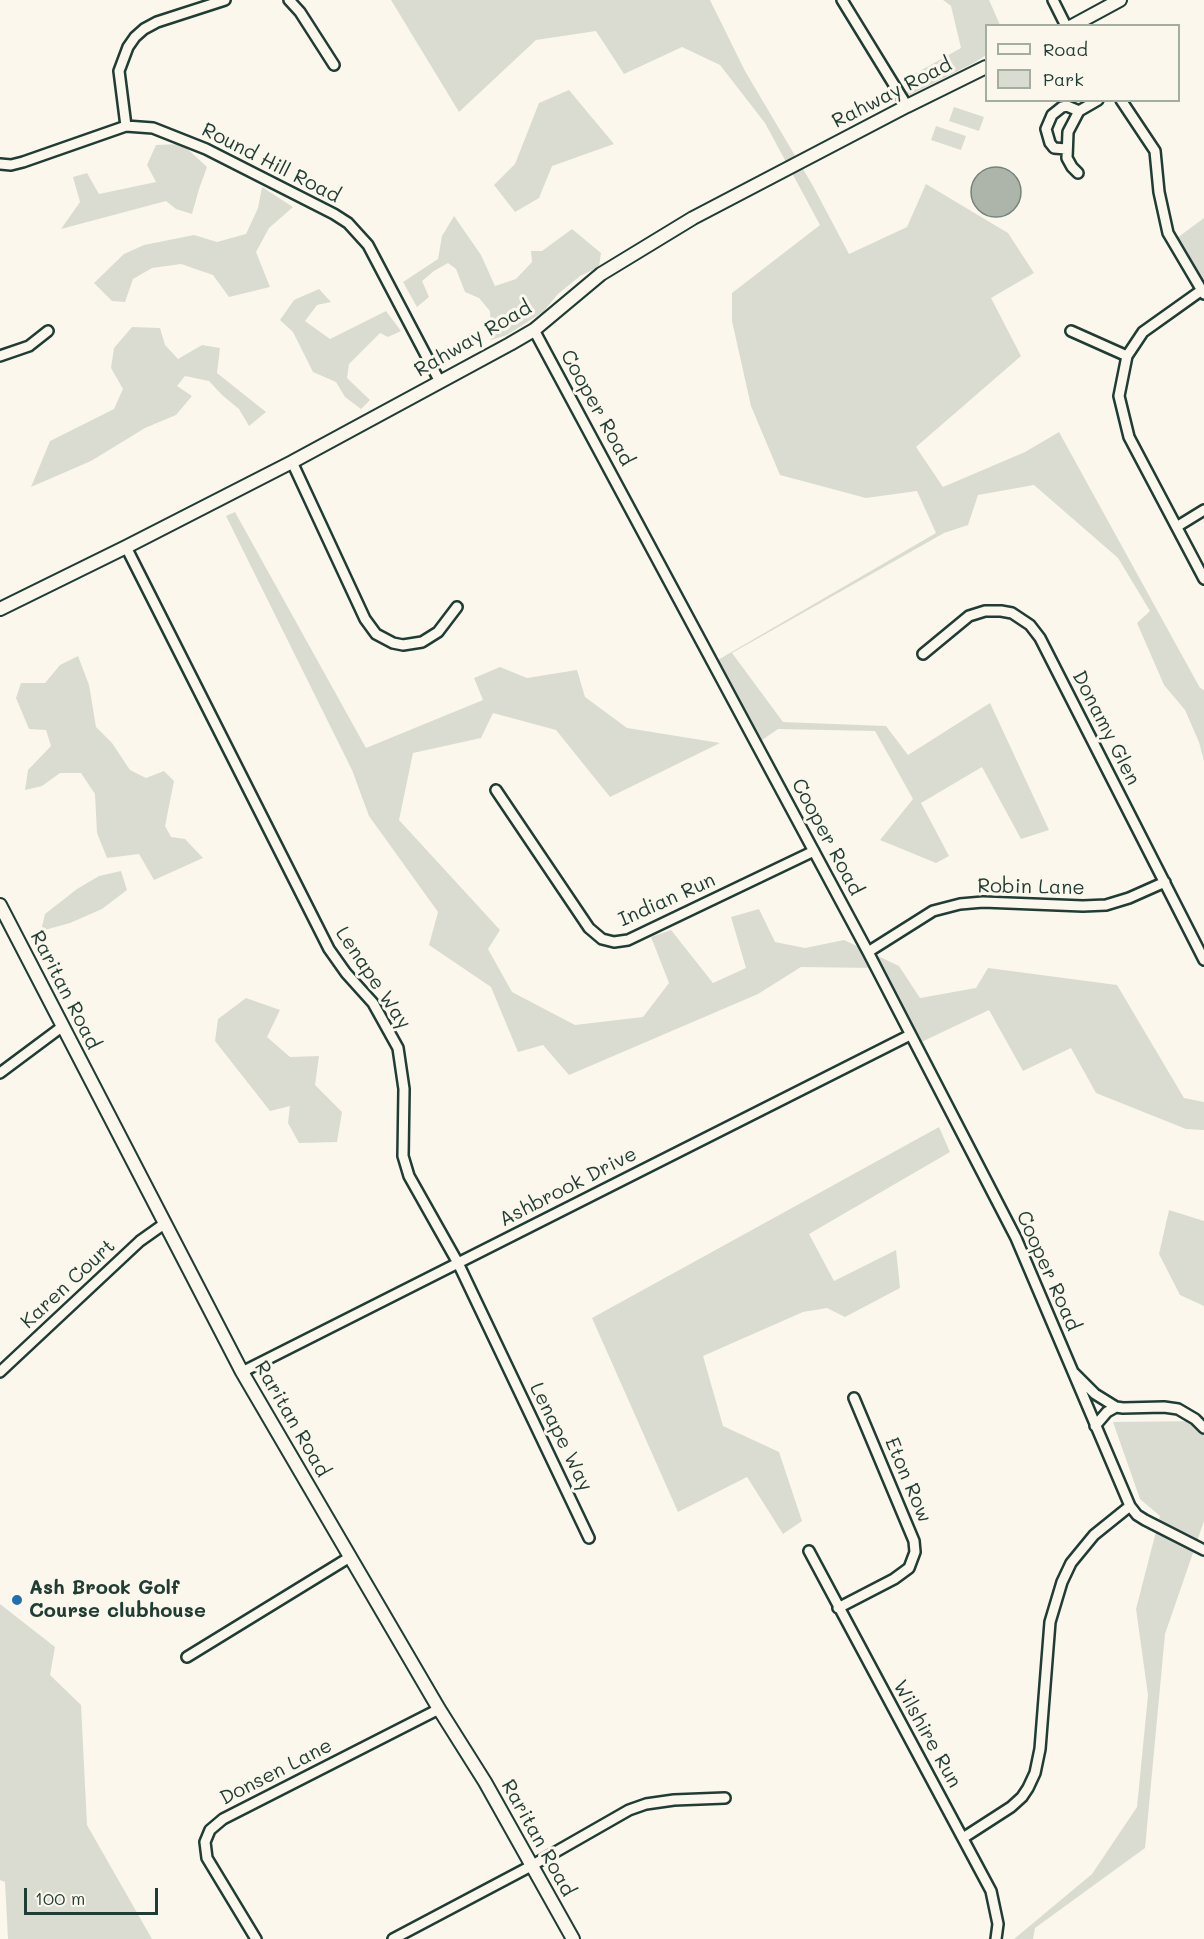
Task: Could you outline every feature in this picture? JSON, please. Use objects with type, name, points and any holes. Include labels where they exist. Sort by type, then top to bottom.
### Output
[{"type":"street","points":[[126,126],[119,71],[128,47],[135,37],[157,22],[225,0]]},
{"type":"street","points":[[290,0],[334,65]]},
{"type":"street","points":[[842,0],[906,106]]},
{"type":"street","points":[[1053,0],[1065,24]]},
{"type":"street","points":[[1076,24],[1120,0]]},
{"type":"street","name":"Rahway Road","points":[[0,609],[292,462],[440,382],[534,330],[601,274],[693,219],[906,106],[985,68]]},
{"type":"street","points":[[1078,173],[1067,158],[1068,132],[1079,111],[1095,102]]},
{"type":"street","points":[[1122,102],[1155,151],[1159,192],[1168,233],[1203,292],[1143,332],[1127,356],[1119,396],[1129,437],[1204,579]]},
{"type":"street","points":[[1066,149],[1054,148],[1046,129],[1052,116],[1062,107],[1067,106],[1079,111]]},
{"type":"street","name":"Round Hill Road","points":[[0,164],[11,165],[23,162],[126,126],[153,128],[181,138],[348,223],[368,245],[440,382]]},
{"type":"street","name":"Cooper Road","points":[[534,330],[868,952],[1016,1238],[1130,1506],[1137,1515],[1145,1520],[1204,1550]]},
{"type":"street","points":[[0,356],[29,346],[48,331]]},
{"type":"street","points":[[1071,331],[1127,356]]},
{"type":"street","points":[[292,462],[365,619],[376,634],[393,643],[412,645],[422,642],[438,632],[457,607]]},
{"type":"street","points":[[1178,526],[1204,510]]},
{"type":"street","name":"Lenape Way","points":[[126,547],[329,949],[346,973],[374,1003],[398,1048],[404,1089],[403,1156],[409,1176],[458,1263],[590,1538]]},
{"type":"street","name":"Donamy Glen","points":[[923,654],[969,616],[985,611],[1012,613],[1030,625],[1040,638],[1204,960]]},
{"type":"street","name":"Indian Run","points":[[496,790],[589,928],[602,939],[614,942],[628,940],[814,851]]},
{"type":"street","name":"Robin Lane","points":[[868,952],[933,911],[960,904],[983,902],[1106,905],[1166,882]]},
{"type":"street","name":"Raritan Road","points":[[0,905],[242,1372],[485,1782],[573,1939]]},
{"type":"street","points":[[0,1073],[63,1026]]},
{"type":"street","name":"Ashbrook Drive","points":[[242,1372],[909,1035]]},
{"type":"street","name":"Karen Court","points":[[0,1372],[140,1241],[164,1224]]},
{"type":"street","name":"Cooper Road","points":[[1071,1369],[1095,1394],[1116,1407]]},
{"type":"street","name":"Eton Row","points":[[838,1608],[894,1579],[909,1568],[915,1552],[914,1541],[854,1398]]},
{"type":"street","points":[[1095,1426],[1107,1412],[1116,1407],[1164,1407],[1178,1409],[1195,1419],[1204,1428]]},
{"type":"street","points":[[963,1838],[1011,1807],[1028,1788],[1035,1773],[1040,1749],[1050,1624],[1062,1582],[1071,1563],[1094,1535],[1130,1506]]},
{"type":"street","name":"Wilshire Run","points":[[809,1551],[991,1891],[998,1924],[996,1939]]},
{"type":"street","points":[[187,1657],[350,1557]]},
{"type":"street","name":"Donsen Lane","points":[[256,1939],[207,1858],[206,1842],[210,1830],[223,1820],[440,1709]]},
{"type":"street","points":[[393,1939],[531,1866],[629,1810],[646,1804],[674,1800],[725,1798]]},
{"type":"green space","points":[[391,0],[710,0],[745,71],[813,186],[849,254],[907,227],[926,184],[1008,233],[1034,273],[991,298],[1021,356],[916,447],[943,487],[1025,452],[1059,432],[1200,688],[1204,690],[1204,761],[1199,742],[1185,710],[1164,685],[1137,623],[1150,611],[1118,558],[1034,485],[978,495],[968,525],[944,533],[732,653],[783,722],[886,726],[908,755],[990,703],[1049,830],[1021,839],[982,767],[921,803],[949,856],[936,863],[880,840],[913,799],[875,731],[778,729],[755,745],[711,664],[936,533],[917,491],[866,498],[780,475],[751,406],[732,321],[732,293],[820,225],[765,123],[720,65],[682,47],[624,74],[596,31],[536,40],[459,112]]},
{"type":"green space","points":[[943,0],[989,0],[1000,24],[985,24],[985,56],[906,97],[909,77],[961,48],[951,6]]},
{"type":"green space","points":[[569,90],[614,144],[552,166],[539,198],[515,212],[494,185],[515,164],[539,103]]},
{"type":"green space","points":[[954,107],[984,117],[979,131],[949,121]]},
{"type":"green space","points":[[936,126],[966,136],[961,150],[931,140]]},
{"type":"green space","points":[[182,144],[207,167],[192,214],[176,209],[166,201],[61,229],[80,202],[73,177],[87,173],[99,194],[156,182],[147,165],[156,145]]},
{"type":"green space","points":[[262,187],[293,207],[269,228],[256,252],[270,287],[229,297],[213,275],[181,264],[152,268],[133,279],[125,302],[112,301],[94,283],[124,254],[144,245],[194,235],[217,242],[246,234],[258,208]]},
{"type":"green space","points":[[454,216],[481,255],[495,286],[516,279],[532,262],[531,251],[542,251],[572,229],[601,253],[599,267],[580,276],[558,294],[543,312],[507,335],[491,340],[490,311],[479,298],[465,292],[456,269],[448,263],[422,281],[429,297],[417,307],[403,282],[438,259],[442,236]]},
{"type":"green space","points":[[1204,218],[1204,283],[1200,285],[1173,241]]},
{"type":"green space","points":[[319,289],[331,302],[317,305],[305,321],[330,339],[386,311],[401,331],[388,337],[380,333],[349,364],[347,378],[370,400],[361,409],[345,397],[336,382],[313,372],[293,332],[280,320],[294,300]]},
{"type":"green space","points":[[132,327],[160,328],[165,345],[178,359],[202,345],[220,348],[217,373],[266,412],[249,426],[239,409],[209,381],[185,376],[177,386],[192,396],[176,415],[145,428],[91,461],[31,487],[50,441],[114,409],[123,389],[111,368],[114,348]]},
{"type":"green space","points":[[235,512],[366,748],[483,700],[474,678],[500,667],[527,678],[577,670],[585,697],[627,728],[720,743],[610,797],[556,730],[493,713],[481,738],[413,753],[399,820],[500,930],[488,949],[512,992],[575,1025],[643,1017],[669,983],[651,937],[671,930],[713,983],[746,968],[731,917],[759,909],[775,942],[805,948],[844,940],[899,966],[920,998],[976,988],[988,968],[1117,985],[1184,1098],[1204,1102],[1204,1130],[1186,1129],[1096,1093],[1071,1048],[1023,1071],[989,1010],[915,1045],[877,968],[801,967],[758,994],[569,1075],[543,1045],[518,1052],[491,987],[429,945],[438,912],[369,816],[352,770],[226,516]]},
{"type":"green space","points":[[78,656],[89,685],[96,727],[112,743],[130,770],[146,778],[164,771],[174,781],[165,826],[171,837],[185,839],[203,858],[154,880],[139,854],[107,858],[97,833],[95,794],[81,773],[60,773],[42,786],[25,790],[28,770],[51,746],[46,730],[29,729],[16,698],[21,683],[45,683],[60,665]]},
{"type":"green space","points":[[121,871],[127,890],[102,909],[70,923],[41,931],[45,914],[77,889],[99,876]]},
{"type":"green space","points":[[246,998],[280,1010],[267,1037],[290,1057],[319,1056],[315,1085],[342,1112],[337,1142],[299,1143],[288,1123],[290,1106],[270,1111],[215,1041],[218,1019]]},
{"type":"green space","points":[[939,1127],[950,1152],[809,1234],[834,1281],[896,1250],[900,1288],[845,1317],[827,1308],[803,1312],[703,1356],[723,1426],[779,1452],[802,1521],[783,1534],[747,1477],[678,1512],[592,1318]]},
{"type":"green space","points":[[1169,1210],[1204,1221],[1204,1306],[1180,1295],[1159,1254]]},
{"type":"green space","points":[[1204,1416],[1204,1521],[1165,1634],[1145,1848],[1035,1928],[1033,1939],[1014,1939],[1092,1874],[1137,1807],[1148,1695],[1136,1609],[1160,1516],[1140,1499],[1113,1422],[1201,1421]]},
{"type":"green space","points":[[0,1604],[55,1647],[50,1675],[81,1705],[87,1825],[152,1939],[8,1939],[5,1882],[0,1880]]},
{"type":"shaded area","points":[[996,167],[1005,169],[1016,178],[1021,192],[1019,201],[1010,212],[996,217],[987,215],[976,206],[971,192],[973,183],[982,172]]},
{"type":"place","name":"Ash Brook Golf Course clubhouse","points":[[17,1600]]}]
